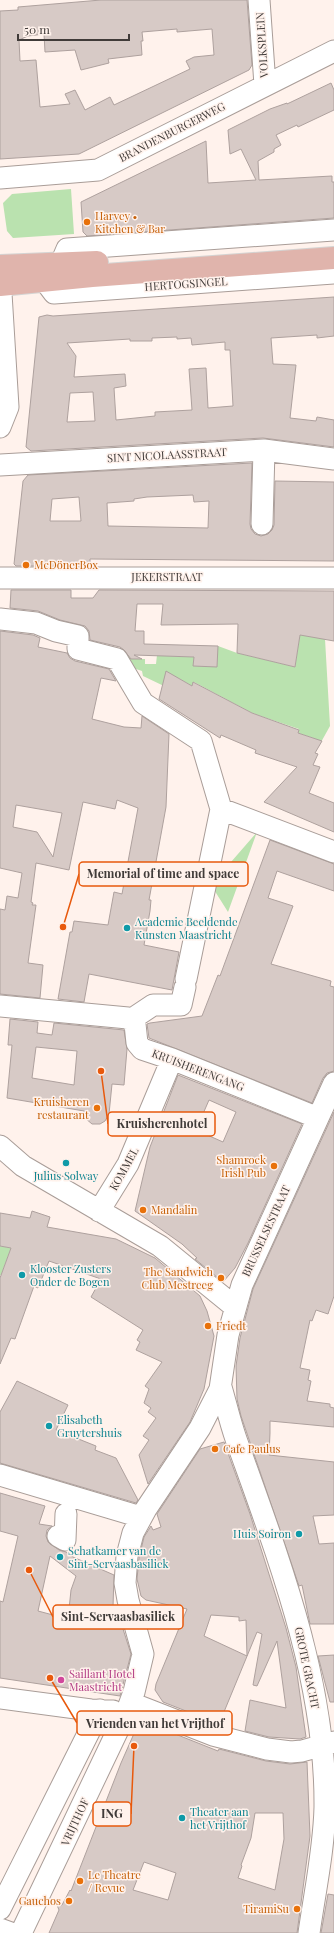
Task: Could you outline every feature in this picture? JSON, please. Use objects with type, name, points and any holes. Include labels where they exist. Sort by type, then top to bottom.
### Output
[{"type":"main road","points":[[0,278],[61,263],[334,244]]},
{"type":"main road","name":"HERTOGSINGEL","points":[[0,278],[45,281],[334,258]]},
{"type":"street","name":"VOLKSPLEIN","points":[[259,0],[265,85],[334,51]]},
{"type":"street","name":"BRANDENBURGERWEG","points":[[0,178],[98,170],[265,85]]},
{"type":"street","points":[[61,263],[67,249],[334,230]]},
{"type":"street","name":"HERTOGSINGEL","points":[[45,281],[54,293],[334,273]]},
{"type":"street","points":[[0,278],[8,407],[0,427]]},
{"type":"street","points":[[262,524],[264,450]]},
{"type":"street","name":"SINT NICOLAASSTRAAT","points":[[0,465],[264,450],[334,459]]},
{"type":"street","name":"JEKERSTRAAT","points":[[0,578],[334,578]]},
{"type":"street","points":[[0,619],[36,623],[56,631],[78,636],[78,648],[117,660],[143,703],[201,740],[221,809],[181,1005],[153,1005],[132,1019],[0,1006]]},
{"type":"street","points":[[221,809],[334,852]]},
{"type":"street","name":"KRUISHERENGANG","points":[[132,1019],[135,1024],[137,1043],[142,1050],[172,1059],[318,1118]]},
{"type":"street","name":"KOMMEL","points":[[99,1211],[128,1164],[172,1059]]},
{"type":"street","name":"BRUSSELSESTRAAT","points":[[228,1413],[221,1387],[225,1348],[242,1285],[334,1083]]},
{"type":"street","points":[[0,1146],[23,1166],[168,1251],[235,1308]]},
{"type":"street","name":"BRUSSELSESTRAAT","points":[[141,1517],[200,1428],[221,1387]]},
{"type":"street","name":"GROTE GRACHT","points":[[228,1413],[300,1630],[328,1744],[324,1820],[320,1860],[309,1933]]},
{"type":"street","points":[[0,1475],[141,1517]]},
{"type":"street","points":[[58,1536],[65,1540],[66,1514]]},
{"type":"street","name":"VRIJTHOF","points":[[21,1933],[129,1707],[144,1654],[128,1600],[125,1571],[132,1537],[141,1517]]},
{"type":"street","points":[[0,1698],[100,1710],[129,1707],[213,1736],[246,1744],[291,1752],[302,1751],[328,1744]]},
{"type":"street","points":[[0,1909],[100,1710]]},
{"type":"street","points":[[0,1914],[3,1916],[0,1922]]},
{"type":"street","points":[[0,1929],[11,1933]]},
{"type":"green space","points":[[71,189],[74,234],[13,238],[7,231],[3,203],[12,194]]},
{"type":"green space","points":[[303,614],[325,639],[330,726],[320,744],[312,741],[313,738],[298,733],[299,729],[252,713],[194,682],[192,686],[178,678],[166,687],[143,676],[142,671],[133,668],[122,655],[134,654],[134,659],[145,659],[145,664],[156,664],[157,655],[194,657],[194,661],[218,646],[237,653],[295,667]]},
{"type":"green space","points":[[257,832],[228,912],[211,885]]},
{"type":"green space","points":[[0,1246],[11,1248],[1,1275],[0,1275]]},
{"type":"building","points":[[101,0],[247,0],[252,65],[249,70],[79,154],[0,159],[0,11],[18,10],[18,7]],"holes":[[[177,29],[177,32],[212,29],[214,55],[194,57],[186,61],[190,69],[114,105],[110,97],[85,110],[75,90],[65,94],[70,104],[40,107],[36,60],[20,61],[19,40],[28,36],[44,34],[45,52],[75,50],[81,70],[109,63],[108,59],[142,55],[142,32]]]},
{"type":"building","points":[[331,83],[334,90],[334,110],[298,127],[297,125],[276,135],[281,145],[274,149],[274,152],[258,161],[259,180],[332,176],[332,182],[334,182],[334,218],[87,236],[83,232],[81,202],[206,141],[208,183],[256,180],[241,149],[230,154],[228,130],[270,109],[287,104]]},
{"type":"building","points":[[334,297],[334,336],[317,338],[317,335],[271,338],[273,364],[296,365],[290,418],[316,421],[317,417],[334,420],[334,447],[263,438],[31,451],[26,447],[39,317],[47,315],[53,316]],"holes":[[[177,337],[177,339],[191,338],[192,345],[225,342],[225,350],[230,350],[233,406],[208,408],[206,368],[189,369],[192,410],[155,412],[155,416],[116,420],[114,388],[126,386],[125,374],[74,377],[76,356],[67,343],[130,339],[130,341],[152,341],[152,338]],[[93,392],[95,421],[67,422],[70,393]]]},
{"type":"building","points":[[252,463],[250,524],[251,529],[255,534],[261,536],[268,534],[274,525],[275,481],[334,482],[334,561],[90,559],[90,566],[16,566],[14,564],[23,481],[28,475]],"holes":[[[193,495],[194,502],[209,501],[208,528],[108,526],[107,503],[134,501],[134,499],[147,497]],[[79,497],[81,521],[50,521],[52,499]]]},
{"type":"building","points":[[11,590],[71,590],[71,598],[93,598],[99,590],[334,591],[334,641],[300,635],[295,667],[237,653],[238,624],[161,625],[163,604],[137,604],[135,631],[144,631],[144,644],[218,646],[217,667],[193,666],[194,657],[134,655],[142,659],[131,659],[120,647],[90,640],[89,631],[85,626],[60,620],[38,611],[10,608]]},
{"type":"building","points":[[0,631],[33,635],[40,638],[38,647],[67,653],[70,658],[75,661],[109,669],[116,681],[101,678],[92,719],[124,727],[141,728],[142,716],[169,734],[166,807],[149,900],[151,900],[150,911],[144,945],[179,952],[172,990],[89,974],[84,1002],[58,999],[70,932],[72,932],[74,921],[108,925],[114,892],[122,894],[138,808],[117,800],[115,809],[83,802],[69,870],[36,863],[31,902],[33,903],[32,905],[36,905],[28,963],[43,965],[40,998],[0,994],[0,909],[5,910],[7,896],[18,898],[22,873],[0,868]],"holes":[[[16,805],[62,813],[53,857],[37,832],[13,827]]]},
{"type":"building","points":[[166,671],[192,686],[193,682],[252,713],[299,730],[298,733],[322,741],[315,753],[318,754],[313,765],[320,767],[309,793],[334,803],[334,832],[264,802],[297,767],[255,753],[256,750],[221,735],[220,738],[159,699]]},
{"type":"building","points":[[270,840],[334,864],[334,891],[277,871],[268,898],[293,906],[271,964],[331,981],[330,986],[334,987],[334,1071],[327,1073],[323,1078],[312,1103],[149,1038],[147,1024],[202,1016],[218,975],[220,976]]},
{"type":"building","points":[[10,1019],[38,1022],[37,1033],[52,1035],[54,1023],[124,1030],[127,1049],[124,1085],[112,1084],[109,1114],[105,1121],[100,1124],[92,1124],[85,1118],[84,1111],[7,1098],[12,1045],[8,1045]],"holes":[[[36,1047],[77,1051],[74,1085],[32,1078]]]},
{"type":"building","points":[[178,1075],[302,1124],[248,1243],[235,1268],[223,1282],[195,1259],[197,1258],[182,1244],[135,1211],[150,1147]],"holes":[[[209,1100],[236,1112],[223,1142],[196,1130]]]},
{"type":"building","points":[[334,1112],[334,1296],[328,1314],[316,1310],[312,1321],[310,1320],[300,1368],[310,1370],[308,1380],[311,1381],[307,1401],[330,1404],[330,1407],[334,1408],[334,1427],[270,1421],[269,1455],[334,1462],[334,1515],[313,1516],[319,1544],[334,1543],[334,1624],[310,1624],[302,1585],[299,1586],[241,1416],[237,1399],[236,1366],[240,1338],[253,1289]]},
{"type":"building","points":[[32,1211],[50,1217],[47,1227],[116,1239],[155,1258],[200,1296],[207,1311],[214,1336],[204,1389],[190,1422],[148,1484],[139,1455],[149,1440],[143,1436],[156,1418],[148,1412],[151,1408],[144,1403],[149,1389],[145,1386],[162,1362],[136,1350],[140,1342],[137,1340],[143,1330],[91,1297],[101,1279],[49,1261],[38,1288],[34,1286],[15,1339],[11,1338],[0,1364],[0,1278],[11,1248],[0,1246],[0,1213],[30,1218]]},
{"type":"building","points":[[17,1381],[68,1405],[56,1430],[96,1446],[95,1450],[116,1458],[138,1500],[136,1503],[0,1463],[0,1412]]},
{"type":"building","points":[[224,1442],[250,1514],[286,1628],[296,1667],[306,1737],[300,1739],[269,1737],[245,1731],[250,1700],[286,1708],[277,1641],[257,1686],[253,1685],[262,1634],[257,1632],[219,1724],[163,1702],[155,1690],[156,1684],[187,1609],[146,1600],[141,1596],[137,1579],[139,1558],[144,1537],[151,1526],[153,1530],[161,1527],[157,1514],[200,1449]],"holes":[[[211,1615],[239,1617],[239,1621],[246,1620],[247,1656],[204,1636]]]},
{"type":"building","points":[[0,1493],[45,1506],[39,1524],[52,1526],[47,1530],[46,1536],[48,1542],[59,1550],[66,1552],[73,1557],[114,1575],[113,1607],[123,1629],[131,1654],[120,1696],[0,1678],[0,1601],[3,1602],[18,1536],[0,1531]],"holes":[[[50,1556],[76,1576],[71,1590],[68,1619],[38,1611]]]},
{"type":"building","points":[[334,1655],[334,1702],[330,1702],[318,1656]]},
{"type":"building","points":[[140,1720],[218,1751],[219,1749],[266,1761],[290,1764],[307,1762],[310,1836],[297,1933],[49,1933],[59,1910],[57,1905],[62,1905],[70,1890],[71,1891],[121,1763]],"holes":[[[255,1813],[283,1813],[284,1839],[275,1890],[238,1878],[251,1838]],[[144,1862],[176,1873],[168,1900],[133,1890]]]},
{"type":"building","points":[[328,1894],[334,1895],[334,1933],[321,1933]]},
{"type":"place","name":"Harvey • Kitchen & Bar","points":[[87,222]]},
{"type":"place","name":"McDönerBox","points":[[26,565]]},
{"type":"place","name":"Memorial of time and space","points":[[63,927]]},
{"type":"place","name":"Academie Beeldende Kunsten Maastricht","points":[[127,928]]},
{"type":"place","name":"Kruisherenhotel","points":[[101,1071]]},
{"type":"place","name":"Kruisheren restaurant","points":[[97,1108]]},
{"type":"place","name":"Julius Solway","points":[[66,1163]]},
{"type":"place","name":"Shamrock Irish Pub","points":[[274,1166]]},
{"type":"place","name":"Mandalin","points":[[143,1210]]},
{"type":"place","name":"Klooster Zusters Onder de Bogen","points":[[22,1275]]},
{"type":"place","name":"The Sandwich Club Mestreeg","points":[[221,1278]]},
{"type":"place","name":"Friedt","points":[[208,1326]]},
{"type":"place","name":"Elisabeth Gruytershuis","points":[[49,1426]]},
{"type":"place","name":"Cafe Paulus","points":[[215,1449]]},
{"type":"place","name":"Huis Soiron","points":[[299,1534]]},
{"type":"place","name":"Schatkamer van de Sint-Servaasbasiliek","points":[[60,1557]]},
{"type":"place","name":"Sint-Servaasbasiliek","points":[[29,1570]]},
{"type":"place","name":"Vrienden van het Vrijthof","points":[[50,1678]]},
{"type":"place","name":"Saillant Hotel Maastricht","points":[[61,1680]]},
{"type":"place","name":"ING","points":[[134,1746]]},
{"type":"place","name":"Theater aan het Vrijthof","points":[[182,1818]]},
{"type":"place","name":"Le Theatre / Revue","points":[[80,1881]]},
{"type":"place","name":"Gauchos","points":[[69,1901]]},
{"type":"place","name":"TiramiSu","points":[[297,1909]]}]
